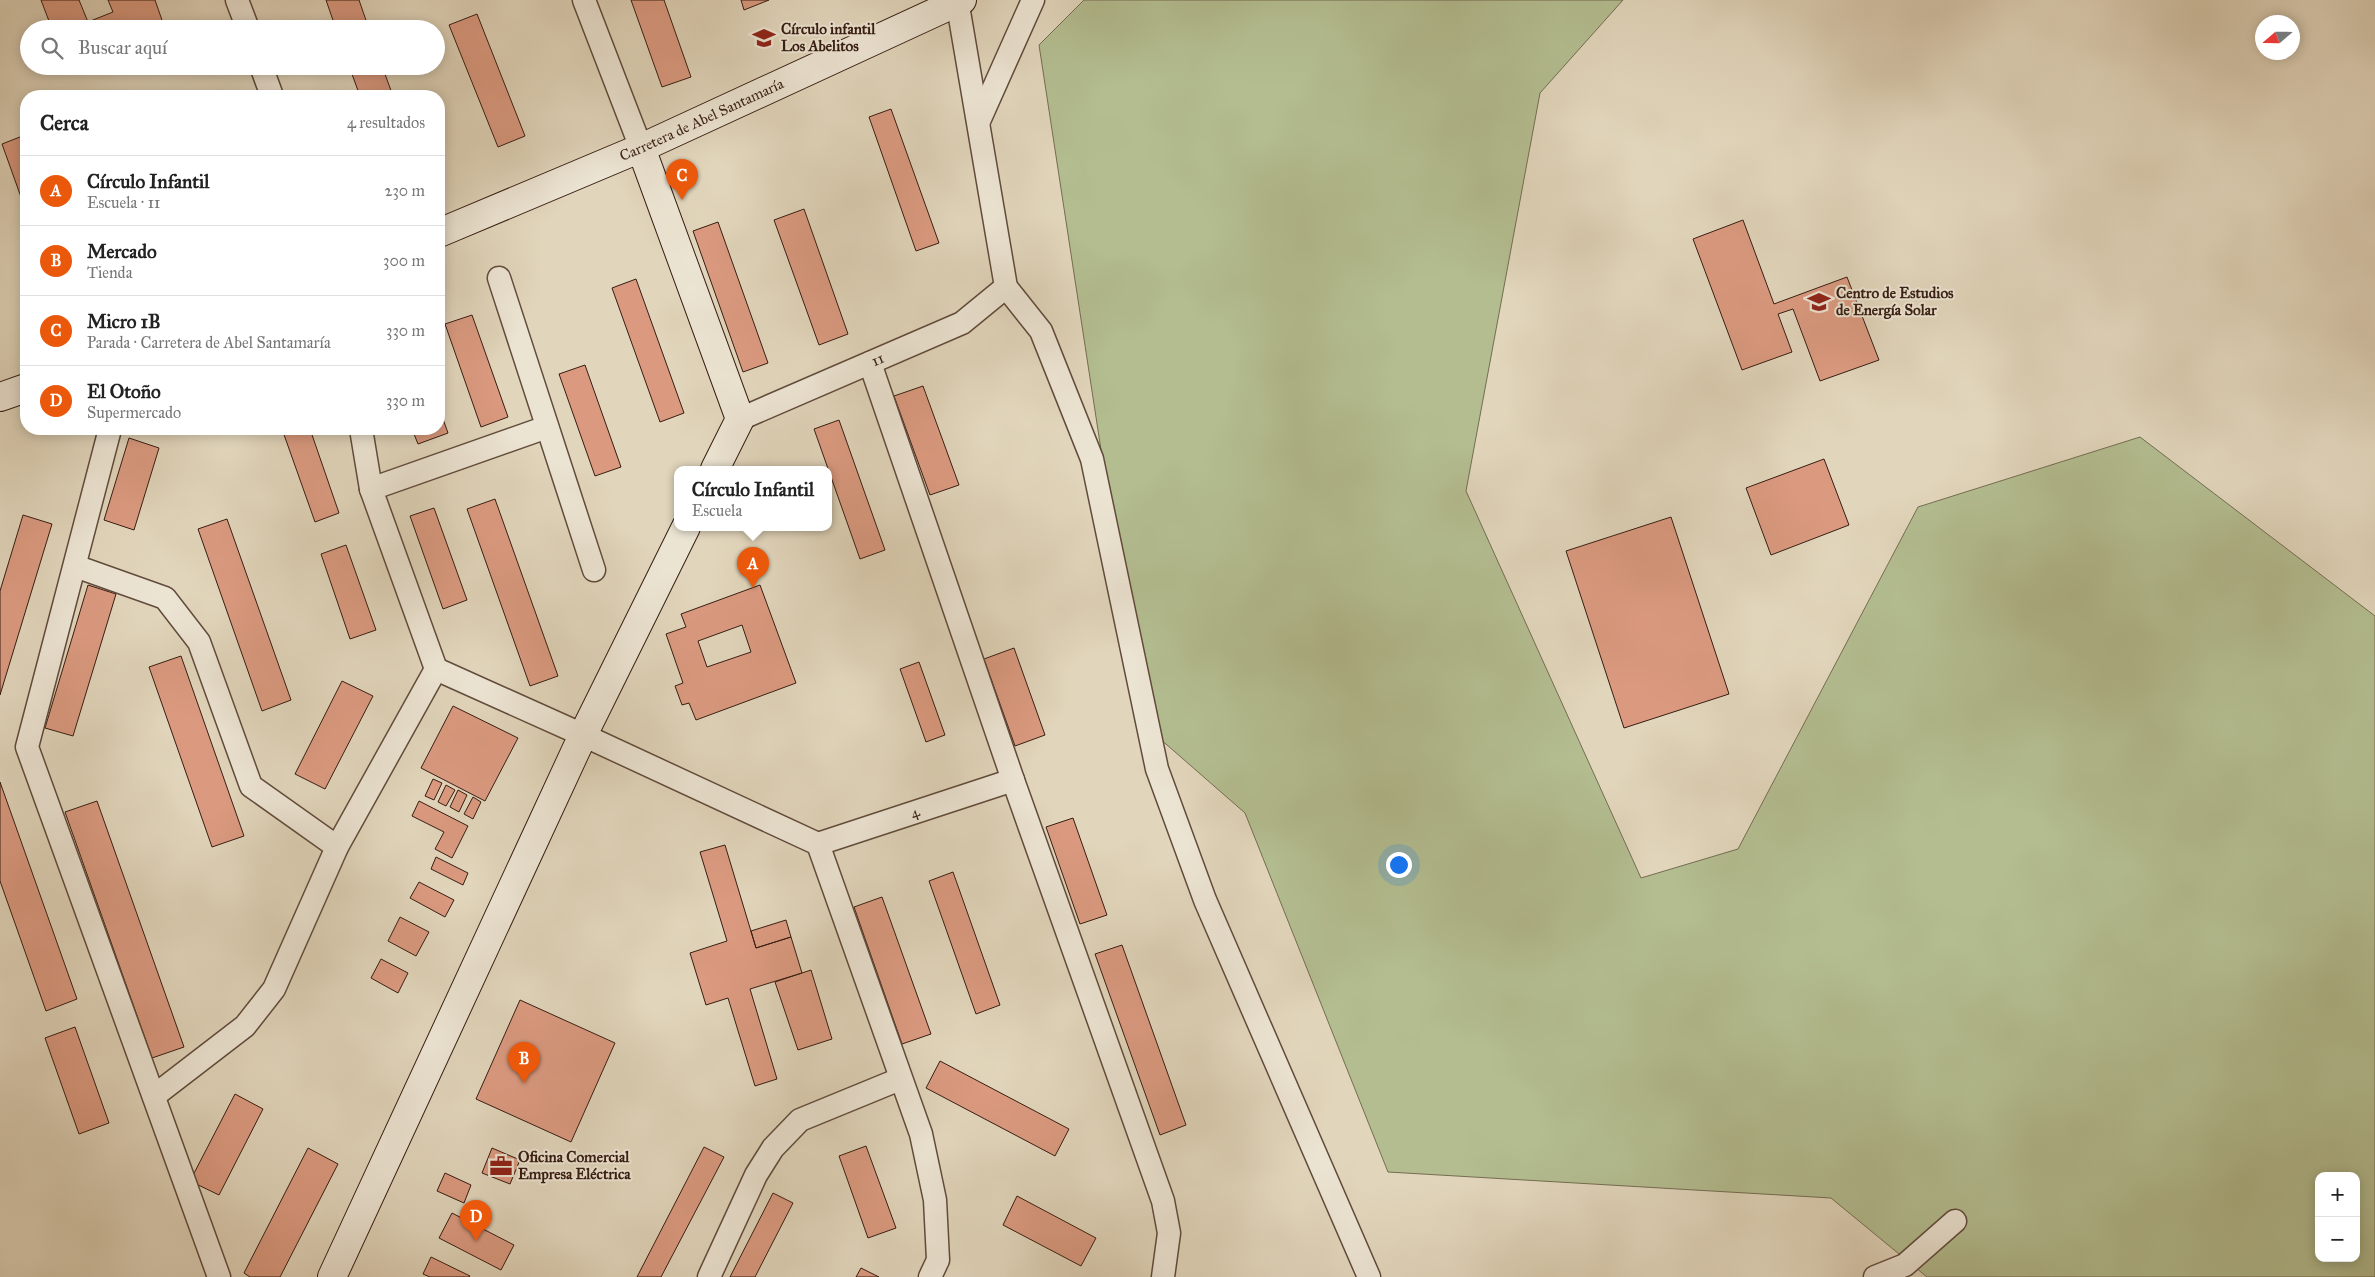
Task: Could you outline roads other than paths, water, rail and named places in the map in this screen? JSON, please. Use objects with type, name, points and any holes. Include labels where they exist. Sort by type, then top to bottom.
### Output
[{"type":"street","points":[[237,0],[245,20]]},
{"type":"street","points":[[584,0],[641,148],[740,419],[716,466]]},
{"type":"street","points":[[979,121],[1033,0]]},
{"type":"street","points":[[959,1],[1006,287],[1041,331],[1092,459],[1157,768],[1205,900],[1369,1277]]},
{"type":"street","name":"Carretera de Abel Santamaría","points":[[445,230],[641,148],[959,1]]},
{"type":"street","points":[[264,75],[270,90]]},
{"type":"street","points":[[499,278],[594,570]]},
{"type":"street","name":"11","points":[[740,419],[962,322],[1006,287]]},
{"type":"street","points":[[870,363],[1013,780],[1162,1201],[1169,1233],[1163,1277]]},
{"type":"street","points":[[0,397],[20,390]]},
{"type":"street","points":[[371,489],[547,427]]},
{"type":"street","points":[[108,435],[27,747],[219,1277]]},
{"type":"street","points":[[362,435],[371,489],[436,670],[583,735],[818,844],[921,1134],[935,1200],[938,1260],[930,1277]]},
{"type":"street","points":[[332,1277],[583,735],[684,531]]},
{"type":"street","points":[[75,566],[165,598],[200,642],[251,786],[336,847]]},
{"type":"street","points":[[154,1096],[245,1026],[274,989],[336,847],[436,670]]},
{"type":"street","name":"4","points":[[818,844],[1013,780]]},
{"type":"street","points":[[708,1277],[756,1175],[772,1148],[800,1120],[900,1079]]},
{"type":"street","points":[[1875,1277],[1904,1265],[1956,1221]]},
{"type":"place","name":"Círculo infantil Los Abelitos","points":[[764,38]]},
{"type":"place","name":"Micro 1B","points":[[682,200]]},
{"type":"place","name":"Centro de Estudios de Energía Solar","points":[[1819,302]]},
{"type":"place","name":"Círculo Infantil","points":[[753,588]]},
{"type":"place","name":"Mercado","points":[[524,1083]]},
{"type":"place","name":"Oficina Comercial Empresa Eléctrica","points":[[501,1166]]},
{"type":"place","name":"El Otoño","points":[[476,1241]]}]
